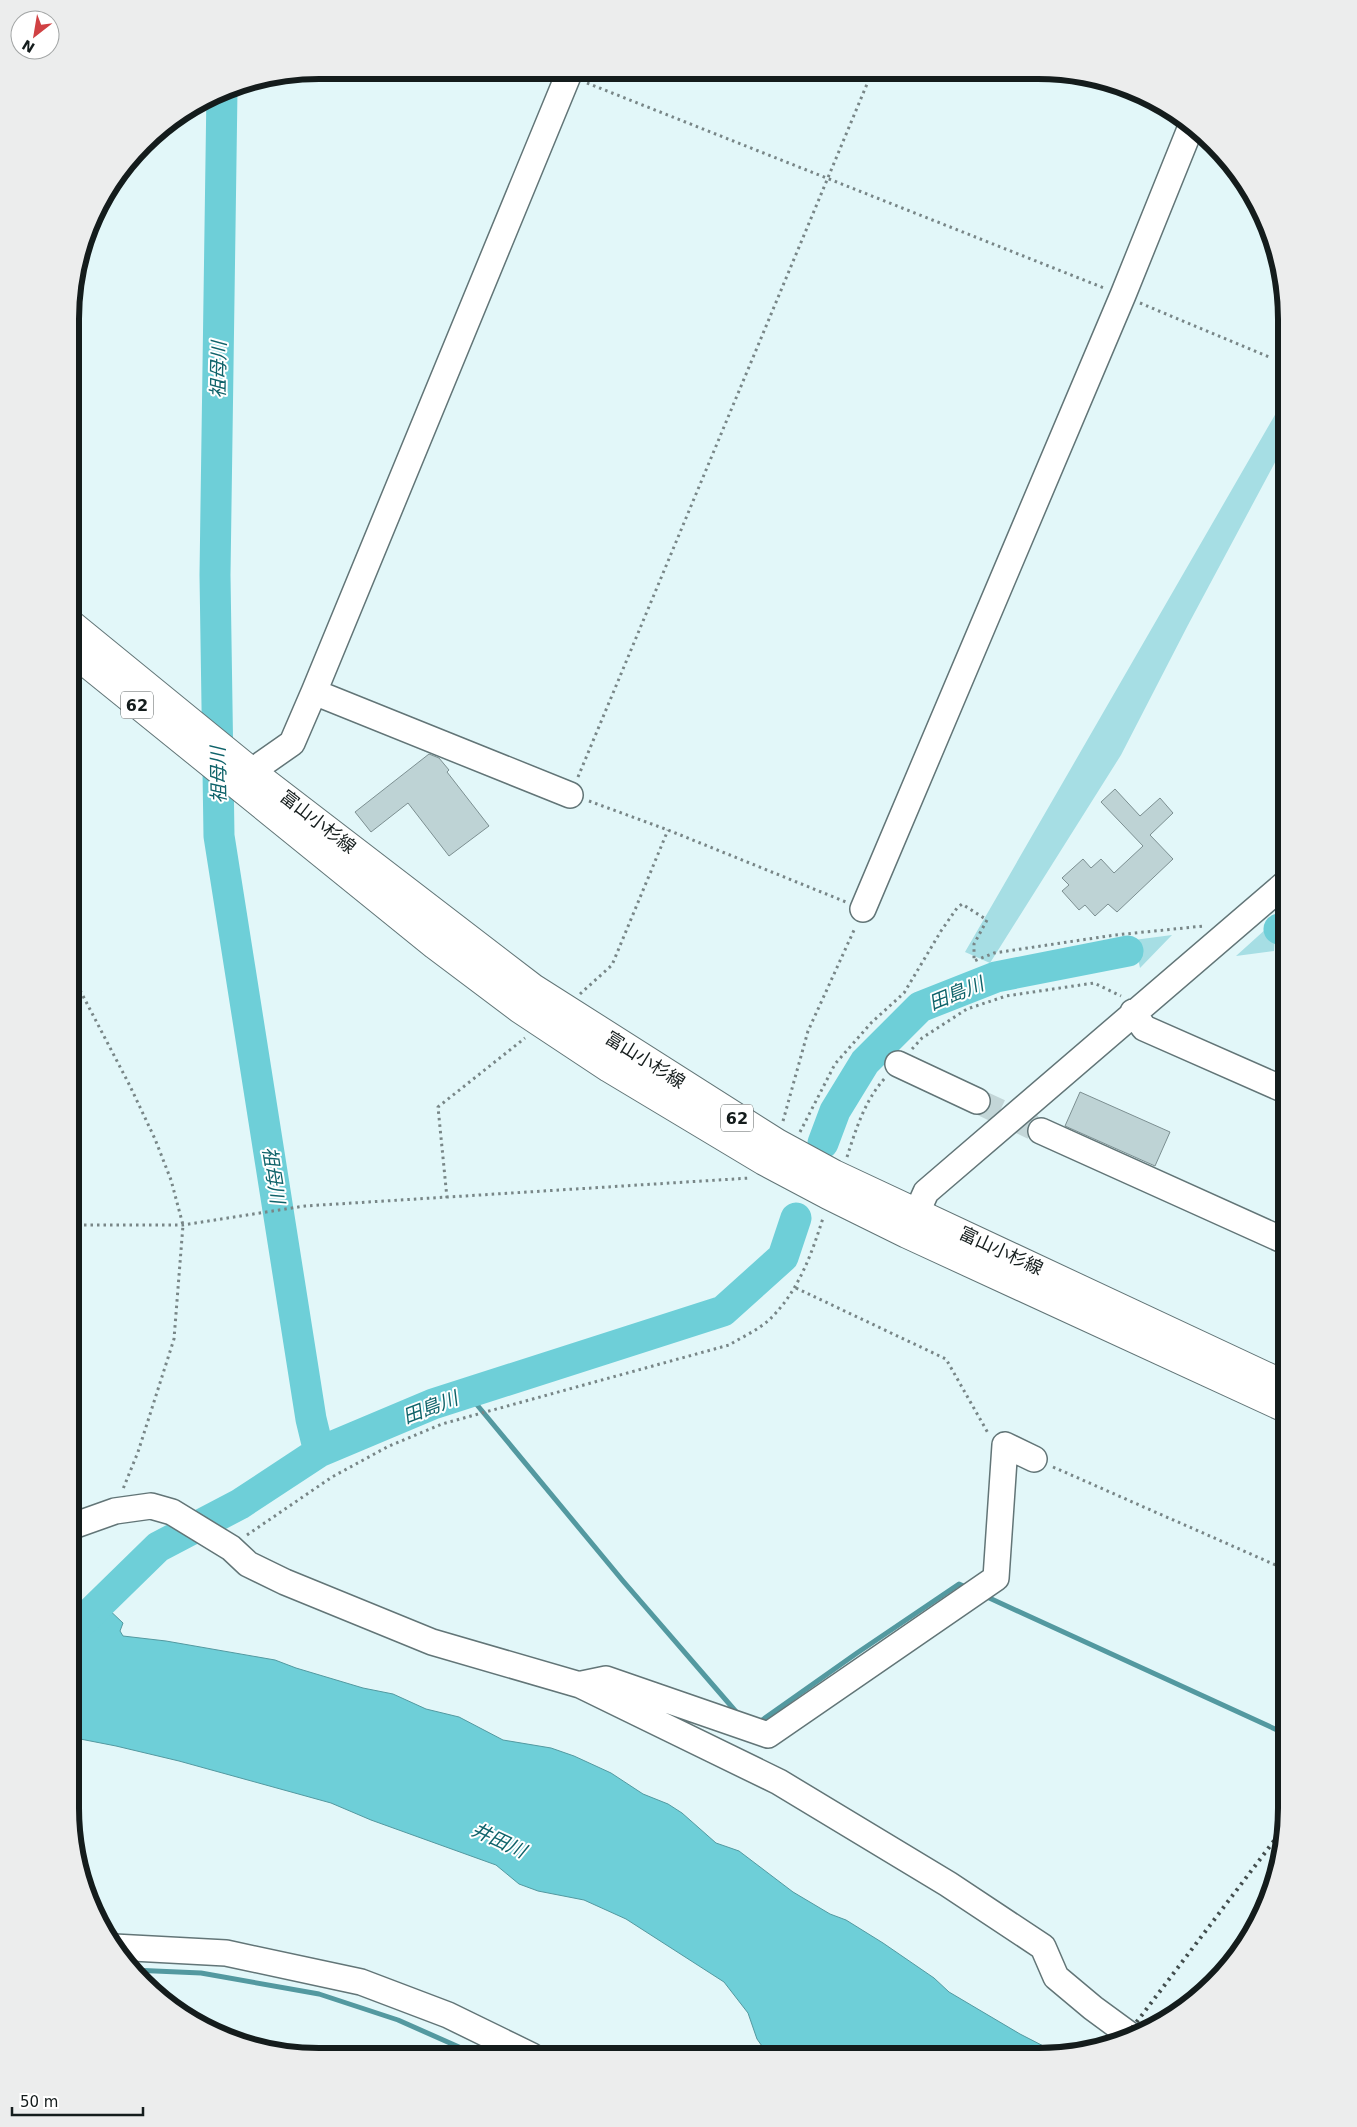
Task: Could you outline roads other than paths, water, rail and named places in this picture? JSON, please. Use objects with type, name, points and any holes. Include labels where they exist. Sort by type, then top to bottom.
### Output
[{"type":"main road","name":"富山小杉線","points":[[79,631],[200,730],[244,774],[435,945],[520,1009],[609,1068],[764,1161],[912,1223],[1278,1382]]},
{"type":"main road","name":"富山小杉線","points":[[79,657],[202,758],[244,774],[533,988],[784,1147],[840,1176],[912,1223],[1278,1405]]},
{"type":"street","points":[[244,774],[292,743],[567,79]]},
{"type":"street","points":[[863,910],[1123,295],[1189,132]]},
{"type":"street","points":[[314,692],[570,795]]},
{"type":"street","points":[[912,1223],[926,1192],[1133,1012],[1278,890]]},
{"type":"street","points":[[1133,1012],[1144,1028],[1278,1087]]},
{"type":"street","points":[[898,1064],[977,1101]]},
{"type":"street","points":[[1041,1131],[1278,1238]]},
{"type":"street","points":[[580,1685],[606,1680],[768,1735],[996,1578],[1005,1446],[1034,1459]]},
{"type":"street","points":[[79,1524],[115,1511],[151,1506],[172,1512],[231,1548],[248,1564],[285,1582],[432,1642],[580,1685],[779,1782],[948,1884],[1043,1948],[1056,1977],[1126,2032]]},
{"type":"street","points":[[123,1947],[226,1953],[361,1982],[448,2015],[516,2048]]},
{"type":"water","name":"井田川","points":[[104,1605],[123,1623],[120,1631],[123,1636],[166,1641],[275,1660],[363,1688],[393,1694],[426,1709],[459,1717],[503,1740],[551,1748],[574,1756],[611,1773],[643,1794],[668,1804],[682,1813],[716,1843],[739,1851],[793,1892],[830,1914],[846,1920],[883,1943],[934,1978],[949,1992],[1047,2048],[763,2048],[757,2039],[748,2013],[724,1982],[626,1919],[584,1900],[538,1891],[519,1884],[496,1865],[371,1820],[331,1803],[179,1761],[79,1739],[79,1620]]},
{"type":"waterway","name":"祖母川","points":[[222,99],[215,575],[219,836],[311,1419],[319,1452]]},
{"type":"waterway","name":"田島川","points":[[823,1143],[835,1111],[865,1062],[920,1007],[996,977],[1128,951]]},
{"type":"waterway","points":[[979,1109],[1001,1119]]},
{"type":"waterway","points":[[1016,1125],[1033,1133]]},
{"type":"waterway","name":"田島川","points":[[79,1624],[158,1547],[240,1504],[319,1452],[433,1404],[723,1311],[783,1257],[796,1218]]},
{"type":"waterway","points":[[468,1394],[623,1581],[738,1714]]},
{"type":"waterway","points":[[758,1723],[959,1584],[968,1588]]},
{"type":"waterway","points":[[985,1596],[1278,1730]]},
{"type":"waterway","points":[[141,1970],[201,1973],[319,1994],[398,2020],[461,2048]]},
{"type":"tunnel","points":[[977,1101],[1041,1131]]},
{"type":"railway","points":[[1131,2030],[1276,1838]]}]
